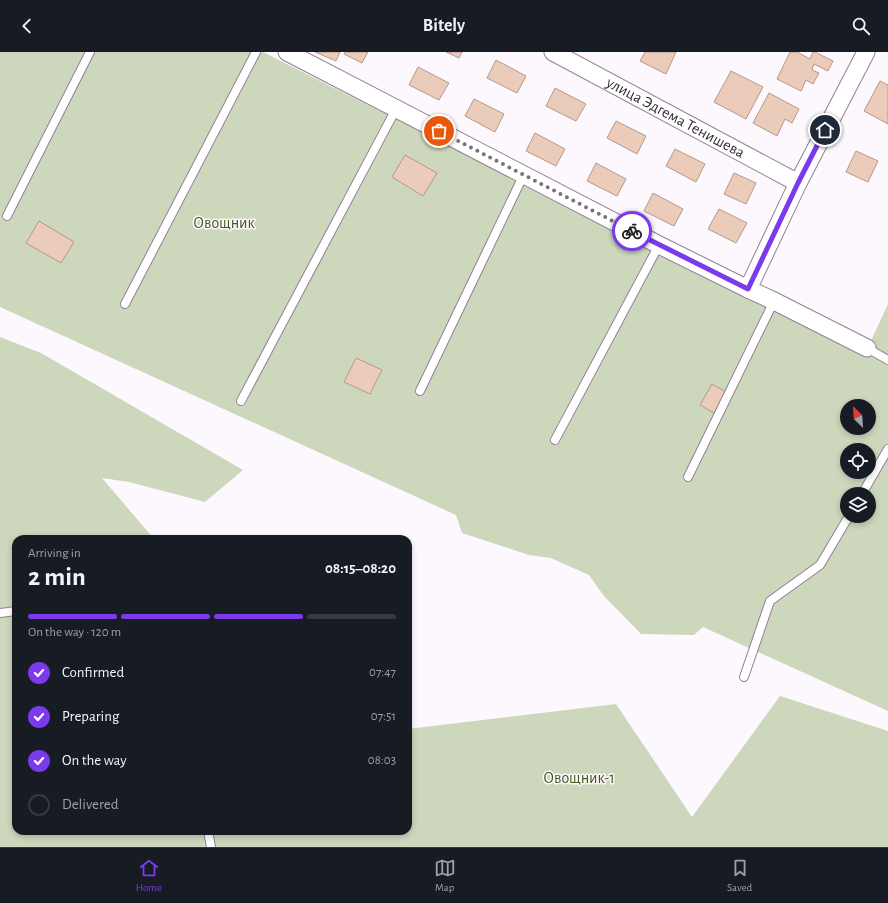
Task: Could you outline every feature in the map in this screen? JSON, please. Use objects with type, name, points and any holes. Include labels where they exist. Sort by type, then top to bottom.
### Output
[{"type":"street","points":[[287,52],[659,245],[867,348]]},
{"type":"street","points":[[748,289],[798,183],[866,52]]},
{"type":"street","name":"улица Эдгема Тенишева","points":[[558,53],[798,183]]},
{"type":"lane","points":[[7,216],[90,52]]},
{"type":"lane","points":[[125,304],[256,52]]},
{"type":"lane","points":[[241,401],[396,109]]},
{"type":"lane","points":[[420,391],[524,174]]},
{"type":"lane","points":[[555,440],[659,245]]},
{"type":"lane","points":[[688,477],[774,301]]},
{"type":"lane","points":[[867,348],[888,360]]},
{"type":"lane","points":[[866,487],[888,449]]},
{"type":"lane","points":[[744,677],[770,601],[820,565],[845,523]]},
{"type":"lane","points":[[0,613],[12,612]]},
{"type":"lane","points":[[209,835],[211,847]]},
{"type":"green space","name":"Овощник","points":[[0,52],[263,52],[864,356],[888,304],[888,711],[703,627],[694,635],[641,634],[604,596],[589,575],[551,558],[529,555],[462,533],[456,515],[0,307]]},
{"type":"green space","name":"Овощник-1","points":[[0,337],[41,353],[243,470],[205,502],[129,482],[102,478],[151,535],[12,535],[12,835],[412,835],[412,729],[616,704],[692,817],[780,696],[888,731],[888,847],[0,847]]},
{"type":"building","points":[[315,52],[340,52],[336,61]]},
{"type":"building","points":[[345,52],[368,52],[362,63],[344,54]]},
{"type":"building","points":[[446,52],[462,52],[459,58]]},
{"type":"building","points":[[645,52],[676,52],[666,74],[640,61]]},
{"type":"building","points":[[790,52],[797,52],[810,59],[813,52],[815,52],[833,61],[828,71],[814,64],[812,70],[819,73],[813,84],[806,80],[801,91],[777,79]]},
{"type":"building","points":[[496,60],[526,76],[517,93],[487,78]]},
{"type":"building","points":[[418,67],[449,83],[439,100],[409,85]]},
{"type":"building","points":[[731,71],[763,87],[746,119],[714,102]]},
{"type":"building","points":[[880,81],[888,85],[888,124],[864,111]]},
{"type":"building","points":[[555,88],[586,104],[576,121],[546,106]]},
{"type":"building","points":[[769,93],[799,109],[792,123],[785,119],[777,136],[753,123]]},
{"type":"building","points":[[474,99],[504,114],[495,132],[465,116]]},
{"type":"building","points":[[616,121],[646,136],[637,154],[607,138]]},
{"type":"building","points":[[535,133],[565,149],[556,166],[526,151]]},
{"type":"building","points":[[675,149],[705,164],[696,182],[666,166]]},
{"type":"building","points":[[856,151],[878,161],[868,182],[846,172]]},
{"type":"building","points":[[405,155],[437,173],[423,196],[392,177]]},
{"type":"building","points":[[596,163],[626,179],[617,196],[587,181]]},
{"type":"building","points":[[734,173],[756,183],[746,204],[724,194]]},
{"type":"building","points":[[653,193],[683,209],[674,226],[644,211]]},
{"type":"building","points":[[719,209],[747,223],[736,243],[708,229]]},
{"type":"building","points":[[39,221],[74,242],[61,263],[26,243]]},
{"type":"building","points":[[356,358],[382,370],[370,394],[344,382]]},
{"type":"building","points":[[712,384],[726,392],[714,413],[700,405]]},
{"type":"way so far","points":[[439,131],[632,231]]},
{"type":"route","points":[[632,231],[748,289],[798,183],[825,130]]}]
